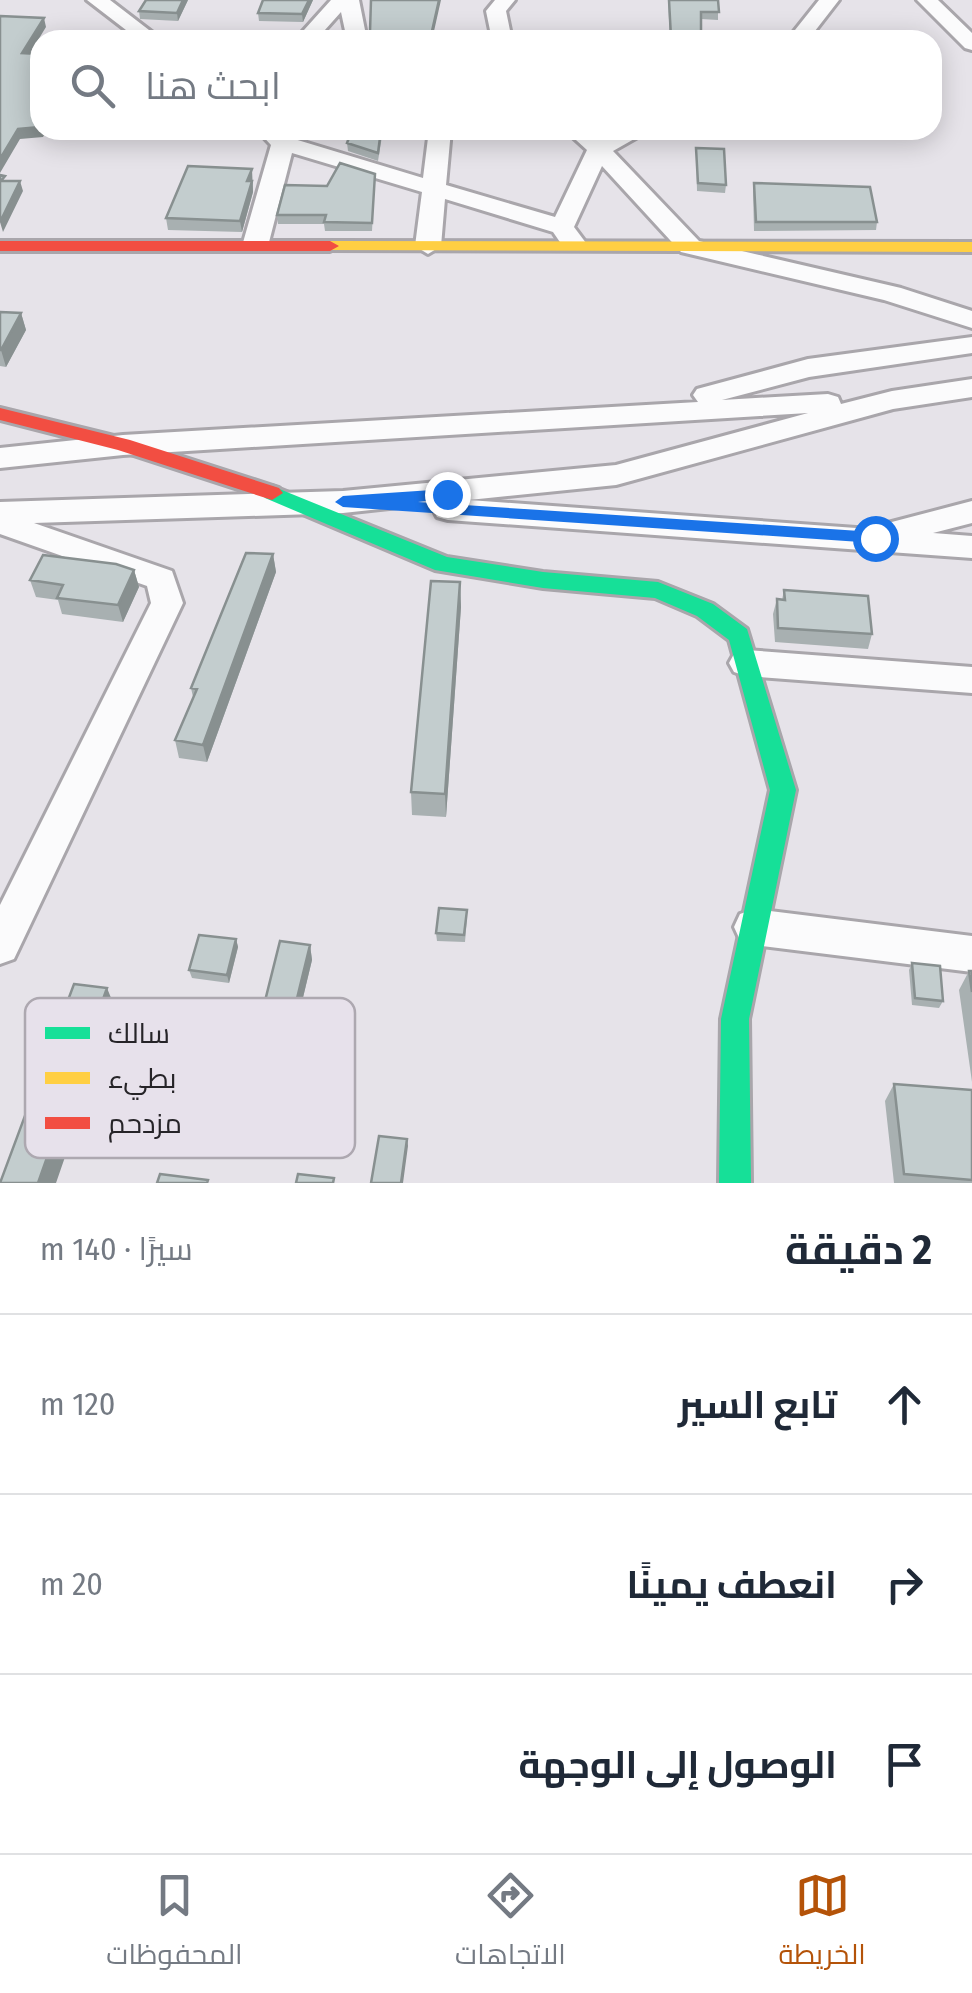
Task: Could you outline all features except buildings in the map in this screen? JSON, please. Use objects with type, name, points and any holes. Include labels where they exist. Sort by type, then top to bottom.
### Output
[{"type":"street","points":[[97,0],[138,30]]},
{"type":"street","points":[[314,30],[346,0],[354,30]]},
{"type":"street","points":[[500,30],[496,11],[505,0]]},
{"type":"street","points":[[805,30],[829,0]]},
{"type":"street","points":[[929,0],[972,31]]},
{"type":"street","points":[[929,0],[972,44]]},
{"type":"street","points":[[255,246],[274,140]]},
{"type":"street","points":[[284,140],[569,237]]},
{"type":"street","points":[[428,246],[439,140]]},
{"type":"street","points":[[589,140],[690,247],[892,294],[972,320]]},
{"type":"street","points":[[569,237],[599,148],[617,140]]},
{"type":"street","points":[[0,246],[428,246],[569,237],[690,247],[972,247]]},
{"type":"street","points":[[645,412],[808,368],[972,345]]},
{"type":"street","points":[[0,512],[343,502],[616,475],[892,400],[972,388]]},
{"type":"street","points":[[0,458],[123,444],[645,412],[892,400],[972,404]]},
{"type":"street","points":[[0,414],[123,444],[303,503],[443,564],[543,580],[658,590],[706,610],[738,635],[783,790],[734,1019],[736,1183]]},
{"type":"street","points":[[343,502],[972,547]]},
{"type":"street","points":[[875,538],[972,512]]},
{"type":"street","points":[[0,522],[161,579],[168,603],[0,946]]},
{"type":"street","points":[[746,663],[972,680]]},
{"type":"street","points":[[754,927],[972,954]]},
{"type":"traffic: fast","points":[[272,493],[443,564],[543,580],[658,590],[705,610],[739,635],[783,790],[735,1019],[735,1183]]},
{"type":"traffic: slow","points":[[330,246],[972,247]]},
{"type":"traffic: jam","points":[[0,246],[330,246]]},
{"type":"traffic: jam","points":[[0,414],[123,445],[272,493]]},
{"type":"route","points":[[447,494],[343,502],[875,538]]}]
